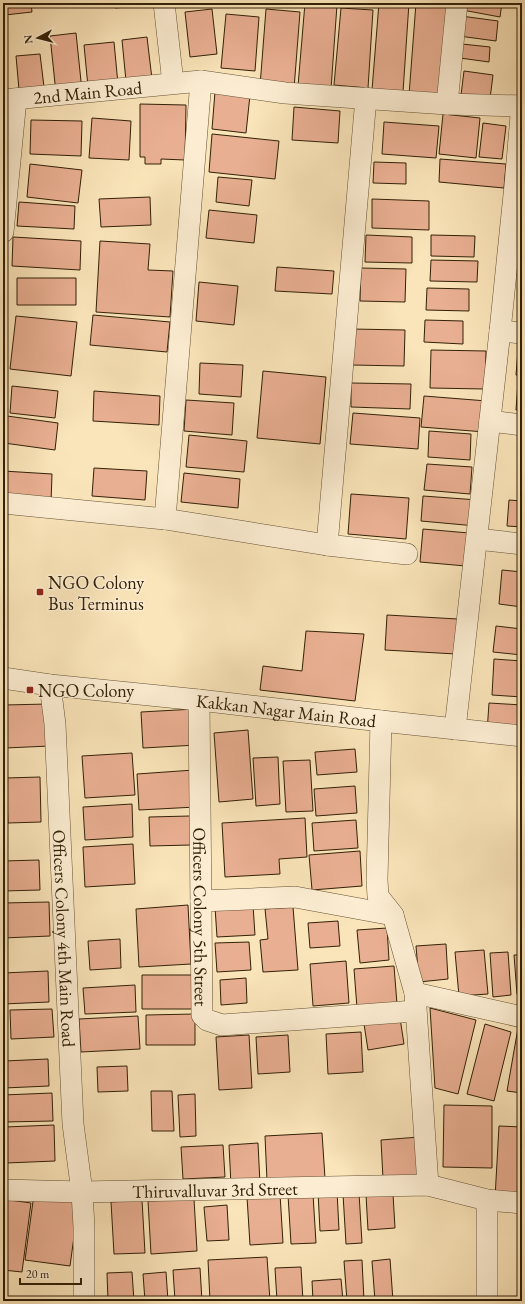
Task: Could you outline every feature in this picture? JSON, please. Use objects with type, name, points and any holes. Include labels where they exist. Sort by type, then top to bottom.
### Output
[{"type":"street","points":[[164,3],[173,83]]},
{"type":"street","points":[[447,104],[457,3]]},
{"type":"street","points":[[165,519],[201,81]]},
{"type":"street","name":"2nd Main Road","points":[[9,100],[201,81],[284,93],[447,104],[522,105]]},
{"type":"street","points":[[327,545],[366,98]]},
{"type":"street","points":[[3,232],[9,100]]},
{"type":"street","points":[[455,729],[500,331],[519,186],[522,105]]},
{"type":"street","points":[[500,331],[522,333]]},
{"type":"street","points":[[490,421],[522,425]]},
{"type":"street","points":[[3,503],[165,519],[327,545],[407,554]]},
{"type":"street","points":[[477,538],[522,544]]},
{"type":"street","name":"Kakkan Nagar Main Road","points":[[3,678],[50,685],[522,736]]},
{"type":"street","name":"Officers Colony 4th Main Road","points":[[50,685],[55,724],[73,1124],[82,1192],[84,1227],[84,1301]]},
{"type":"street","name":"Officers Colony 5th Street","points":[[198,700],[202,1015],[208,1020],[222,1025],[415,1002],[522,1016]]},
{"type":"street","points":[[381,721],[377,880],[378,896],[393,915],[415,1002],[428,1185]]},
{"type":"street","points":[[201,901],[295,897],[393,915]]},
{"type":"street","name":"Thiruvalluvar 3rd Street","points":[[3,1190],[82,1192],[428,1185],[487,1200],[522,1204]]},
{"type":"street","points":[[487,1200],[487,1301]]},
{"type":"building","points":[[4,3],[31,3],[32,12],[5,15]]},
{"type":"building","points":[[42,3],[72,3],[72,4],[43,7]]},
{"type":"building","points":[[115,3],[136,3],[136,6],[115,8]]},
{"type":"building","points":[[258,3],[290,3],[258,6]]},
{"type":"building","points":[[305,3],[337,5],[331,89],[298,86]]},
{"type":"building","points":[[379,3],[409,3],[403,92],[372,90]]},
{"type":"building","points":[[416,3],[451,3],[444,98],[409,95]]},
{"type":"building","points":[[458,3],[502,3],[500,17],[457,9]]},
{"type":"building","points":[[341,8],[373,10],[368,88],[334,85]]},
{"type":"building","points":[[212,9],[217,54],[190,57],[185,12]]},
{"type":"building","points":[[266,9],[300,12],[294,89],[260,86]]},
{"type":"building","points":[[226,14],[259,17],[255,71],[221,68]]},
{"type":"building","points":[[461,16],[498,21],[496,41],[459,36]]},
{"type":"building","points":[[76,33],[82,91],[56,93],[50,36]]},
{"type":"building","points":[[147,37],[152,79],[126,81],[122,40]]},
{"type":"building","points":[[114,42],[118,84],[88,87],[84,45]]},
{"type":"building","points":[[462,44],[490,47],[489,62],[460,58]]},
{"type":"building","points":[[40,54],[44,87],[19,90],[16,56]]},
{"type":"building","points":[[4,60],[7,90],[3,90]]},
{"type":"building","points":[[464,71],[493,75],[490,99],[461,95]]},
{"type":"building","points":[[215,92],[250,95],[246,133],[212,129]]},
{"type":"building","points":[[140,104],[186,105],[185,160],[161,159],[161,164],[145,164],[145,157],[140,157]]},
{"type":"building","points":[[294,107],[340,111],[338,143],[292,140]]},
{"type":"building","points":[[443,114],[480,118],[476,158],[439,154]]},
{"type":"building","points":[[92,118],[131,121],[129,160],[89,158]]},
{"type":"building","points":[[31,120],[82,121],[81,156],[30,154]]},
{"type":"building","points":[[384,122],[439,126],[436,158],[382,154]]},
{"type":"building","points":[[483,123],[506,126],[502,159],[479,157]]},
{"type":"building","points":[[212,134],[279,141],[275,179],[209,172]]},
{"type":"building","points":[[440,159],[506,164],[504,188],[439,182]]},
{"type":"building","points":[[374,162],[406,163],[406,184],[373,183]]},
{"type":"building","points":[[30,164],[82,170],[78,203],[27,197]]},
{"type":"building","points":[[218,177],[252,180],[249,206],[216,202]]},
{"type":"building","points":[[150,197],[151,225],[101,227],[99,199]]},
{"type":"building","points":[[372,199],[429,201],[429,230],[372,228]]},
{"type":"building","points":[[19,202],[75,206],[74,229],[17,226]]},
{"type":"building","points":[[209,210],[257,215],[254,243],[206,238]]},
{"type":"building","points":[[366,235],[412,237],[412,263],[365,262]]},
{"type":"building","points":[[431,235],[475,236],[474,257],[431,256]]},
{"type":"building","points":[[13,237],[81,241],[80,270],[12,266]]},
{"type":"building","points":[[100,241],[150,244],[148,270],[173,271],[170,317],[96,312]]},
{"type":"building","points":[[431,260],[478,261],[477,282],[430,281]]},
{"type":"building","points":[[277,267],[334,271],[332,294],[275,291]]},
{"type":"building","points":[[361,268],[406,269],[405,302],[360,301]]},
{"type":"building","points":[[17,278],[76,278],[76,305],[17,305]]},
{"type":"building","points":[[199,282],[238,286],[234,325],[196,321]]},
{"type":"building","points":[[427,288],[469,289],[469,311],[426,310]]},
{"type":"building","points":[[93,315],[170,322],[167,352],[90,345]]},
{"type":"building","points":[[16,316],[77,322],[71,376],[10,369]]},
{"type":"building","points":[[425,320],[463,321],[463,344],[424,342]]},
{"type":"building","points":[[352,329],[405,330],[404,366],[352,365]]},
{"type":"building","points":[[519,338],[522,338],[522,376],[516,375]]},
{"type":"building","points":[[431,350],[486,351],[485,389],[430,388]]},
{"type":"building","points":[[200,363],[243,365],[241,397],[199,394]]},
{"type":"building","points":[[263,371],[326,377],[320,444],[257,438]]},
{"type":"building","points":[[518,382],[522,382],[522,410],[516,410]]},
{"type":"building","points":[[351,383],[411,384],[410,409],[351,407]]},
{"type":"building","points":[[12,386],[58,391],[55,418],[10,413]]},
{"type":"building","points":[[94,391],[160,396],[159,425],[93,421]]},
{"type":"building","points":[[424,396],[487,401],[485,432],[421,427]]},
{"type":"building","points":[[186,400],[234,403],[232,435],[184,431]]},
{"type":"building","points":[[353,413],[420,418],[418,449],[350,444]]},
{"type":"building","points":[[7,416],[58,423],[55,450],[4,443]]},
{"type":"building","points":[[429,431],[471,434],[470,460],[428,457]]},
{"type":"building","points":[[189,435],[247,441],[244,472],[186,467]]},
{"type":"building","points":[[427,464],[472,467],[470,494],[424,490]]},
{"type":"building","points":[[94,468],[147,471],[145,500],[92,496]]},
{"type":"building","points":[[3,471],[52,474],[51,503],[3,500]]},
{"type":"building","points":[[184,473],[240,479],[238,508],[181,502]]},
{"type":"building","points":[[351,494],[409,498],[406,539],[348,534]]},
{"type":"building","points":[[423,496],[478,500],[476,526],[421,521]]},
{"type":"building","points":[[509,500],[522,501],[522,527],[507,526]]},
{"type":"building","points":[[423,529],[469,533],[466,566],[420,562]]},
{"type":"building","points":[[502,570],[522,572],[522,607],[499,604]]},
{"type":"building","points":[[387,615],[458,619],[456,654],[385,650]]},
{"type":"building","points":[[496,626],[522,629],[522,655],[493,652]]},
{"type":"building","points":[[306,631],[364,634],[355,701],[260,690],[263,666],[302,671]]},
{"type":"building","points":[[494,659],[522,661],[522,697],[492,695]]},
{"type":"building","points":[[489,703],[522,705],[522,734],[487,732]]},
{"type":"building","points":[[48,704],[50,746],[5,748],[4,705]]},
{"type":"building","points":[[195,709],[197,745],[143,748],[141,712]]},
{"type":"building","points":[[248,730],[253,799],[219,802],[214,733]]},
{"type":"building","points":[[355,749],[357,772],[317,775],[315,752]]},
{"type":"building","points":[[132,753],[135,795],[85,798],[82,756]]},
{"type":"building","points":[[278,757],[280,804],[256,806],[253,758]]},
{"type":"building","points":[[310,760],[313,811],[286,812],[283,761]]},
{"type":"building","points":[[194,770],[196,807],[139,810],[137,774]]},
{"type":"building","points":[[40,777],[41,822],[8,823],[6,778]]},
{"type":"building","points":[[355,786],[357,813],[316,816],[314,789]]},
{"type":"building","points":[[132,804],[133,837],[85,840],[83,807]]},
{"type":"building","points":[[190,816],[191,845],[150,846],[149,817]]},
{"type":"building","points":[[305,818],[307,857],[279,859],[280,874],[225,877],[222,823]]},
{"type":"building","points":[[356,820],[358,848],[314,851],[312,823]]},
{"type":"building","points":[[133,844],[135,884],[85,887],[83,847]]},
{"type":"building","points":[[360,851],[362,886],[312,890],[309,855]]},
{"type":"building","points":[[39,860],[40,890],[3,891],[3,861]]},
{"type":"building","points":[[49,902],[50,936],[3,938],[3,903]]},
{"type":"building","points":[[188,905],[191,964],[139,967],[136,909]]},
{"type":"building","points":[[253,905],[255,935],[217,937],[215,907]]},
{"type":"building","points":[[293,907],[298,970],[263,972],[260,940],[268,939],[265,909]]},
{"type":"building","points":[[338,921],[340,946],[310,948],[308,923]]},
{"type":"building","points":[[387,928],[389,960],[360,963],[357,930]]},
{"type":"building","points":[[120,939],[121,968],[90,970],[88,941]]},
{"type":"building","points":[[249,942],[251,970],[217,972],[215,943]]},
{"type":"building","points":[[446,944],[448,979],[419,982],[416,946]]},
{"type":"building","points":[[484,950],[488,994],[459,996],[455,952]]},
{"type":"building","points":[[508,952],[511,995],[493,997],[490,953]]},
{"type":"building","points":[[514,955],[522,955],[522,994],[517,994]]},
{"type":"building","points":[[346,961],[349,1003],[313,1006],[310,964]]},
{"type":"building","points":[[394,966],[397,1004],[357,1008],[354,969]]},
{"type":"building","points":[[48,971],[49,1002],[3,1004],[3,973]]},
{"type":"building","points":[[142,975],[193,975],[193,1009],[142,1009]]},
{"type":"building","points":[[246,978],[247,1003],[221,1005],[220,980]]},
{"type":"building","points":[[135,985],[136,1012],[85,1014],[83,988]]},
{"type":"building","points":[[430,1008],[476,1020],[458,1094],[435,1088]]},
{"type":"building","points":[[52,1009],[54,1037],[11,1039],[10,1010]]},
{"type":"building","points":[[195,1014],[195,1045],[146,1045],[146,1015]]},
{"type":"building","points":[[138,1016],[140,1049],[81,1052],[79,1019]]},
{"type":"building","points":[[400,1018],[404,1044],[368,1050],[364,1024]]},
{"type":"building","points":[[485,1024],[511,1032],[494,1101],[467,1094]]},
{"type":"building","points":[[518,1028],[522,1029],[522,1093],[507,1091]]},
{"type":"building","points":[[361,1032],[363,1072],[328,1074],[326,1034]]},
{"type":"building","points":[[249,1035],[252,1088],[219,1090],[216,1037]]},
{"type":"building","points":[[288,1035],[290,1072],[258,1074],[256,1037]]},
{"type":"building","points":[[48,1059],[49,1086],[4,1088],[4,1061]]},
{"type":"building","points":[[127,1066],[128,1091],[98,1092],[97,1067]]},
{"type":"building","points":[[151,1091],[172,1091],[174,1131],[152,1131]]},
{"type":"building","points":[[52,1093],[53,1121],[4,1122],[3,1095]]},
{"type":"building","points":[[195,1094],[196,1136],[180,1137],[178,1095]]},
{"type":"building","points":[[444,1105],[492,1106],[492,1168],[443,1167]]},
{"type":"building","points":[[54,1125],[55,1161],[6,1163],[5,1127]]},
{"type":"building","points":[[499,1126],[522,1127],[522,1199],[495,1198]]},
{"type":"building","points":[[322,1133],[325,1178],[267,1181],[265,1136]]},
{"type":"building","points":[[419,1137],[421,1177],[383,1179],[381,1140]]},
{"type":"building","points":[[258,1143],[260,1184],[231,1185],[229,1145]]},
{"type":"building","points":[[223,1145],[225,1177],[183,1179],[181,1147]]},
{"type":"building","points":[[337,1191],[339,1230],[320,1231],[318,1192]]},
{"type":"building","points":[[359,1193],[362,1243],[346,1244],[343,1194]]},
{"type":"building","points":[[34,1194],[79,1200],[70,1266],[25,1260]]},
{"type":"building","points":[[280,1194],[283,1243],[250,1245],[247,1197]]},
{"type":"building","points":[[313,1194],[316,1243],[291,1244],[288,1195]]},
{"type":"building","points":[[393,1194],[395,1228],[368,1230],[366,1195]]},
{"type":"building","points":[[3,1199],[31,1203],[22,1272],[3,1270]]},
{"type":"building","points":[[194,1199],[197,1251],[151,1254],[148,1201]]},
{"type":"building","points":[[142,1200],[145,1253],[114,1254],[111,1202]]},
{"type":"building","points":[[227,1205],[229,1240],[207,1241],[204,1207]]},
{"type":"building","points":[[267,1257],[270,1301],[210,1301],[208,1260]]},
{"type":"building","points":[[390,1259],[393,1301],[375,1301],[372,1261]]},
{"type":"building","points":[[362,1260],[364,1301],[347,1301],[344,1261]]},
{"type":"building","points":[[301,1267],[303,1301],[277,1301],[275,1268]]},
{"type":"building","points":[[200,1268],[202,1301],[175,1301],[173,1270]]},
{"type":"building","points":[[132,1272],[134,1301],[108,1301],[107,1273]]},
{"type":"building","points":[[166,1272],[168,1301],[145,1301],[143,1274]]},
{"type":"building","points":[[341,1279],[343,1301],[313,1301],[312,1281]]},
{"type":"place","name":"NGO Colony Bus Terminus","points":[[40,592]]},
{"type":"place","name":"NGO Colony","points":[[30,690]]}]
